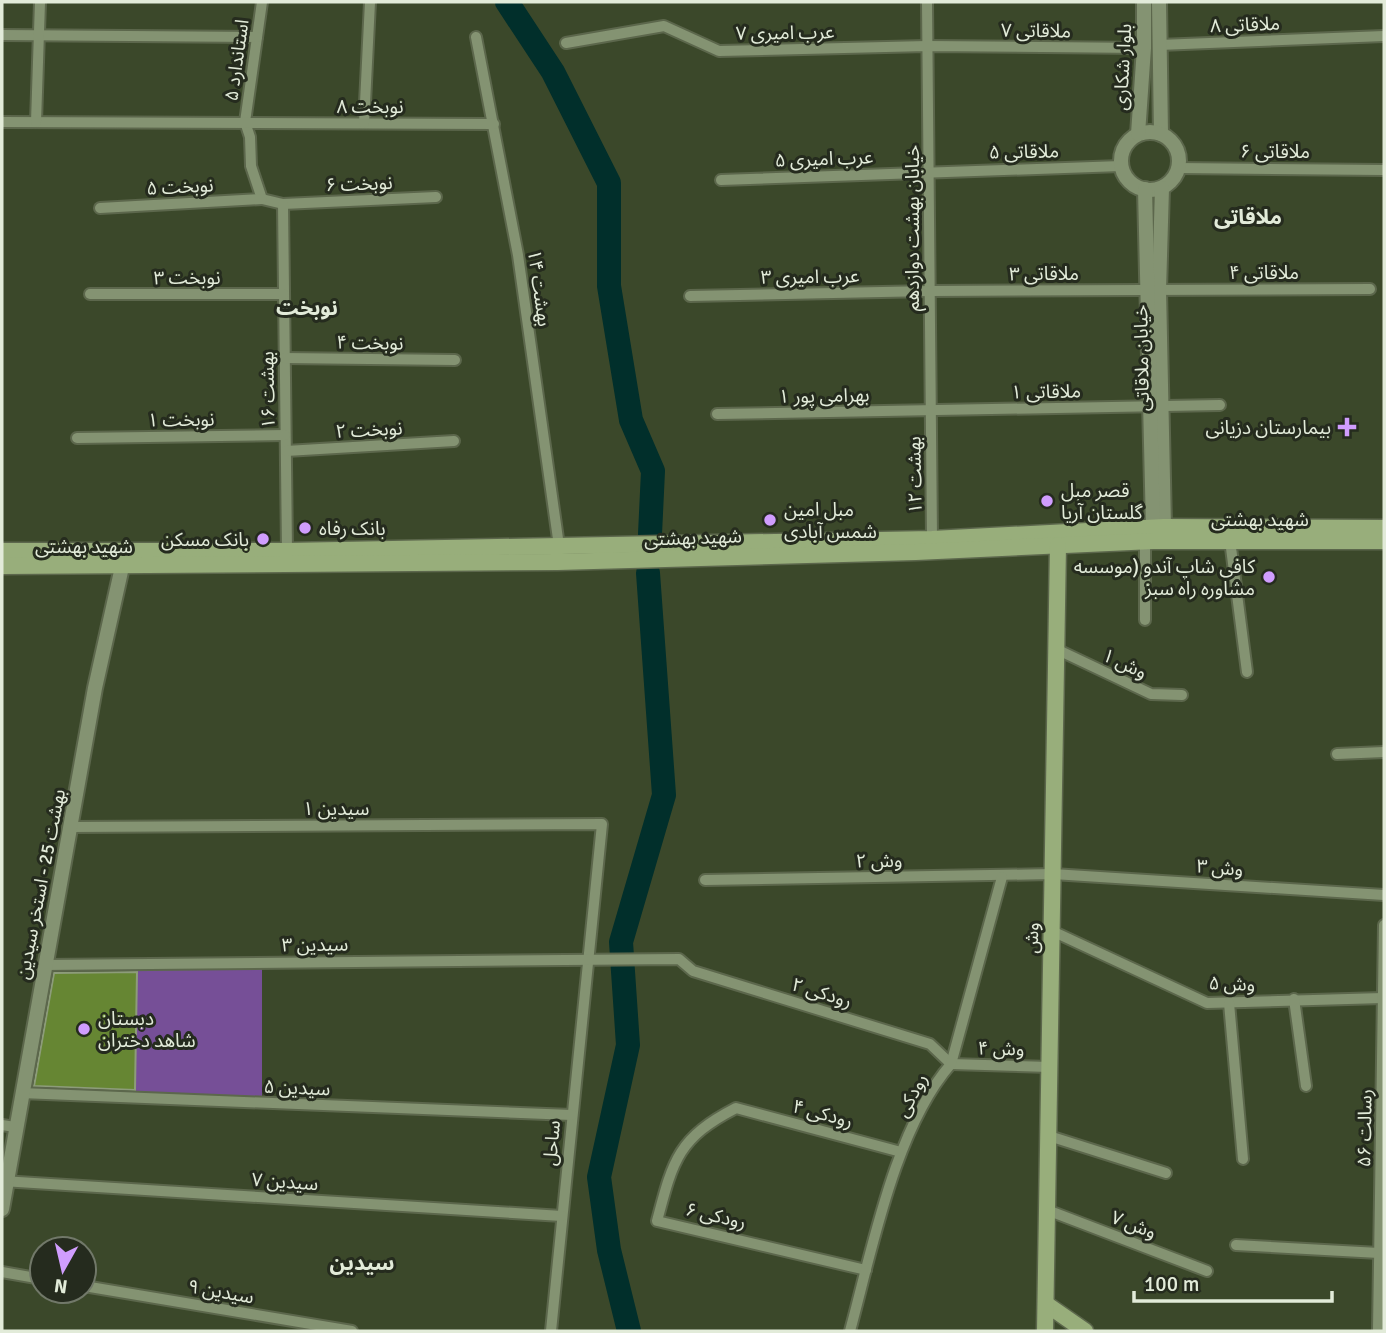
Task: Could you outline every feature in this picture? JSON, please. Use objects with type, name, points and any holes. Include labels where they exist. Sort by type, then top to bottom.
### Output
[{"type":"main road","name":"بلوار شکاری","points":[[1138,134],[1144,2]]},
{"type":"main road","name":"بلوار شکاری","points":[[1159,2],[1161,134]]},
{"type":"main road","points":[[1138,134],[1161,134],[1176,147],[1178,168],[1171,181],[1162,187],[1145,189],[1130,182],[1121,166],[1123,150],[1138,134]]},
{"type":"main road","name":"خیابان ملاقاتی","points":[[1152,291],[1162,187]]},
{"type":"main road","name":"خیابان ملاقاتی","points":[[1145,189],[1152,291],[1156,535]]},
{"type":"main road","name":"شهید بهشتی","points":[[2,551],[287,551],[1156,535],[1384,528]]},
{"type":"main road","name":"شهید بهشتی","points":[[2,566],[558,562],[1058,545],[1156,535],[1230,540],[1384,541]]},
{"type":"main road","name":"وش","points":[[1045,1331],[1058,545]]},
{"type":"main road","name":"بهشت 25 - استخر سیدین","points":[[2,1209],[9,1126],[21,1093],[95,688],[122,567]]},
{"type":"main road","points":[[1046,1304],[1085,1331]]},
{"type":"street","points":[[36,122],[40,2]]},
{"type":"street","name":"۵ استاندارد","points":[[245,122],[262,2]]},
{"type":"street","points":[[364,123],[370,2]]},
{"type":"street","name":"خیابان بهشت دوازدهم","points":[[927,2],[931,410]]},
{"type":"street","name":"۷ عرب امیری","points":[[566,43],[664,26],[719,51],[927,46]]},
{"type":"street","points":[[2,35],[257,37]]},
{"type":"street","name":"ملاقاتی ۸","points":[[1160,44],[1384,36]]},
{"type":"street","name":"بهشت ۱۴","points":[[476,37],[517,255],[559,546]]},
{"type":"street","name":"۷ ملاقاتی","points":[[927,46],[1144,48]]},
{"type":"street","name":"۸ نوبخت","points":[[2,122],[494,124]]},
{"type":"street","points":[[245,122],[250,137],[251,166],[262,199],[283,204]]},
{"type":"street","name":"ملاقاتی ۵","points":[[929,171],[1121,166]]},
{"type":"street","name":"۶ ملاقاتی","points":[[1178,168],[1384,170]]},
{"type":"street","name":"۵ عرب امیری","points":[[721,180],[929,171]]},
{"type":"street","name":"نوبخت ۶","points":[[283,204],[436,197]]},
{"type":"street","name":"۵ نوبخت","points":[[100,208],[262,199]]},
{"type":"street","name":"۱۶ بهشت","points":[[283,204],[287,551]]},
{"type":"street","name":"ملاقاتی ۴","points":[[1152,291],[1370,289]]},
{"type":"street","name":"ملاقاتی ۳","points":[[930,291],[1152,291]]},
{"type":"street","name":"۳ عرب امیری","points":[[690,296],[930,291]]},
{"type":"street","name":"۳ نوبخت","points":[[90,294],[284,294]]},
{"type":"street","name":"۴ نوبخت","points":[[284,358],[455,360]]},
{"type":"street","name":"ملاقاتی ۱","points":[[931,410],[1220,405]]},
{"type":"street","name":"۱ بهرامی پور","points":[[717,414],[931,410]]},
{"type":"street","name":"۱۲ بهشت","points":[[931,410],[932,539]]},
{"type":"street","name":"۱ نوبخت","points":[[78,438],[285,435]]},
{"type":"street","name":"۲ نوبخت","points":[[286,451],[454,441]]},
{"type":"street","points":[[1145,620],[1156,535]]},
{"type":"street","points":[[1230,540],[1247,673]]},
{"type":"street","name":"وش ۱","points":[[1056,649],[1151,694],[1182,695]]},
{"type":"street","points":[[1336,754],[1384,752]]},
{"type":"street","name":"سیدین ۱","points":[[70,827],[602,824]]},
{"type":"street","name":"ساحل","points":[[551,1331],[586,957],[602,824]]},
{"type":"street","name":"وش ۲","points":[[705,880],[1002,877],[1053,874]]},
{"type":"street","name":"وش ۳","points":[[1053,874],[1384,895]]},
{"type":"street","name":"رودکی","points":[[850,1331],[901,1152],[937,1080],[951,1064],[1002,877]]},
{"type":"street","name":"۵۶ رسالت","points":[[1378,1331],[1384,925]]},
{"type":"street","name":"وش ۵","points":[[1052,931],[1207,1003],[1383,998]]},
{"type":"street","name":"سیدین ۳","points":[[44,965],[586,957],[679,959]]},
{"type":"street","name":"رودکی ۲","points":[[679,959],[693,971],[930,1044],[951,1064]]},
{"type":"street","points":[[1294,999],[1306,1086]]},
{"type":"street","points":[[1229,1003],[1243,1158]]},
{"type":"street","name":"وش ۴","points":[[951,1064],[1050,1067]]},
{"type":"street","name":"سیدین ۵","points":[[21,1093],[572,1115]]},
{"type":"street","name":"رودکی ۴","points":[[736,1108],[901,1152]]},
{"type":"street","name":"رودکی ۶","points":[[736,1108],[704,1124],[684,1146],[669,1176],[657,1221],[866,1270]]},
{"type":"street","points":[[1049,1136],[1166,1173]]},
{"type":"street","name":"سیدین ۷","points":[[4,1181],[562,1216]]},
{"type":"street","name":"وش ۷","points":[[1048,1210],[1207,1271]]},
{"type":"street","points":[[1236,1245],[1379,1253]]},
{"type":"street","points":[[2,1272],[28,1277]]},
{"type":"street","name":"۹ سیدین","points":[[98,1288],[352,1331]]},
{"type":"shaded area","points":[[262,962],[262,1103],[135,1098],[137,964]]},
{"type":"building","name":"دبستان شاهد دختران","points":[[137,972],[135,1090],[34,1086],[54,973]]},
{"type":"waterway","points":[[507,2],[553,72],[609,183],[609,286],[631,420],[653,471],[650,534]]},
{"type":"waterway","points":[[629,1331],[609,1250],[599,1177],[628,1045],[621,942],[664,795],[648,573]]},
{"type":"place","name":"بیمارستان دزیانی","points":[[1347,427]]},
{"type":"place","name":"قصر مبل گلستان آریا","points":[[1047,501]]},
{"type":"place","name":"مبل امین شمس آبادی","points":[[770,520]]},
{"type":"place","name":"بانک رفاه","points":[[305,528]]},
{"type":"place","name":"بانک مسکن","points":[[263,539]]},
{"type":"place","name":"کافی شاپ آندو (موسسه مشاوره راه سبز","points":[[1269,577]]},
{"type":"place","name":"دبستان شاهد دختران","points":[[84,1029]]},
{"type":"district","name":"ملاقاتی","points":[[1248,217]]},
{"type":"district","name":"نوبخت","points":[[307,308]]},
{"type":"district","name":"سیدین","points":[[362,1263]]}]
